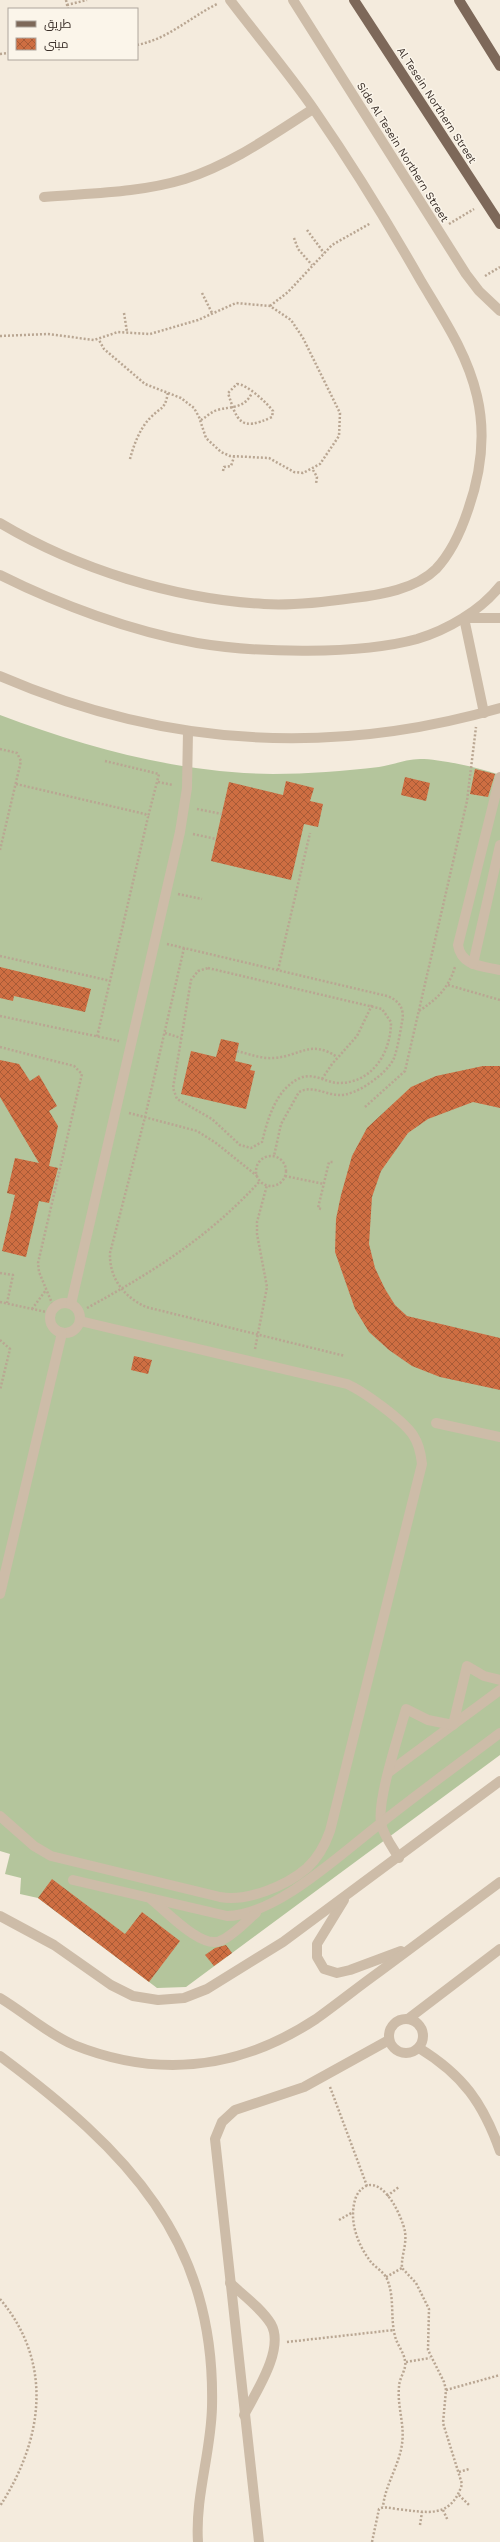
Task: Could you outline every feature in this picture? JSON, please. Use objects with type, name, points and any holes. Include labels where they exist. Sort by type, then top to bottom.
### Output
[{"type":"main road","name":"Al Tesein Northern Street","points":[[354,0],[500,224]]},
{"type":"main road","points":[[459,0],[500,66]]},
{"type":"street","points":[[0,523],[48,548],[100,569],[157,586],[224,600],[267,604],[337,600],[382,594],[418,581],[435,570],[451,547],[462,526],[474,493],[483,427],[470,370],[458,344],[384,216],[314,109],[230,0]]},
{"type":"street","name":"Side Al Tesein Northern Street","points":[[293,0],[473,283],[500,311]]},
{"type":"street","points":[[44,197],[124,191],[186,179],[243,154],[314,109]]},
{"type":"street","points":[[0,575],[78,610],[145,629],[197,643],[264,649],[327,650],[372,646],[417,639],[464,618],[500,586]]},
{"type":"street","points":[[464,618],[500,618]]},
{"type":"street","points":[[464,618],[480,714]]},
{"type":"street","points":[[0,676],[38,692],[94,711],[152,725],[188,731],[269,739],[328,738],[393,732],[480,714],[500,708]]},
{"type":"street","points":[[71,1304],[180,832],[185,806],[188,769],[188,731]]},
{"type":"street","points":[[500,777],[460,938],[459,951],[462,957],[473,964],[500,970]]},
{"type":"street","points":[[473,964],[500,845]]},
{"type":"street","points":[[65,1303],[71,1304],[79,1312],[80,1321],[76,1330],[62,1333],[52,1325],[53,1310],[65,1303]]},
{"type":"street","points":[[0,1816],[34,1846],[51,1856],[226,1898],[244,1899],[257,1894],[307,1868],[325,1845],[330,1831],[422,1464],[420,1448],[413,1434],[361,1392],[347,1384],[80,1321]]},
{"type":"street","points":[[0,1594],[62,1333]]},
{"type":"street","points":[[436,1423],[500,1437]]},
{"type":"street","points":[[453,1725],[467,1666],[484,1676],[500,1680]]},
{"type":"street","points":[[389,1772],[500,1690]]},
{"type":"street","points":[[399,1858],[381,1823],[382,1805],[389,1772],[406,1709],[428,1720],[453,1725]]},
{"type":"street","points":[[150,1898],[198,1938],[209,1943],[221,1941],[263,1908],[328,1864],[500,1733]]},
{"type":"street","points":[[0,1916],[54,1945],[111,1985],[133,1996],[158,2000],[184,1998],[207,1989],[283,1942],[399,1858],[500,1781]]},
{"type":"street","points":[[73,1880],[227,1916],[240,1916],[263,1908]]},
{"type":"street","points":[[0,1998],[73,2044],[95,2052],[134,2062],[193,2066],[231,2058],[265,2046],[309,2023],[500,1882]]},
{"type":"street","points":[[346,1896],[317,1944],[317,1958],[324,1969],[337,1973],[350,1970],[411,1947]]},
{"type":"street","points":[[408,2019],[420,2026],[423,2033],[418,2048],[406,2053],[399,2051],[390,2040],[389,2034],[396,2022],[408,2019],[500,1949]]},
{"type":"street","points":[[258,2542],[215,2139],[222,2122],[235,2110],[279,2097],[326,2076],[390,2040]]},
{"type":"street","points":[[418,2048],[456,2074],[471,2091],[483,2110],[500,2151]]},
{"type":"street","points":[[0,2056],[57,2099],[116,2155],[143,2187],[166,2219],[184,2254],[198,2291],[207,2330],[212,2369],[212,2408],[199,2494],[198,2542]]},
{"type":"street","points":[[230,2283],[270,2324],[276,2343],[273,2355],[244,2415]]},
{"type":"path","points":[[66,0],[68,8]]},
{"type":"path","points":[[67,5],[87,0]]},
{"type":"path","points":[[138,45],[170,34],[198,14],[220,3]]},
{"type":"path","points":[[438,230],[486,202]]},
{"type":"path","points":[[270,306],[288,292],[312,265],[342,238],[384,216]]},
{"type":"path","points":[[307,230],[324,254]]},
{"type":"path","points":[[294,238],[301,254],[312,265]]},
{"type":"path","points":[[473,283],[500,268]]},
{"type":"path","points":[[202,293],[212,313]]},
{"type":"path","points":[[0,336],[48,334],[99,340],[118,332],[143,335],[156,333],[236,303],[270,306],[285,314],[298,328],[340,413],[339,436],[334,447],[312,470],[303,473],[294,472],[269,458],[234,457],[221,452],[206,438],[201,420],[194,408],[168,392],[145,384],[104,349],[99,340]]},
{"type":"path","points":[[124,313],[127,332]]},
{"type":"path","points":[[242,384],[269,405],[274,415],[272,417],[245,424],[237,419],[233,409],[228,393],[233,386],[242,384]]},
{"type":"path","points":[[130,459],[138,436],[150,418],[164,407],[168,392]]},
{"type":"path","points":[[201,420],[214,412],[233,409],[246,402],[252,393]]},
{"type":"path","points":[[223,471],[224,467],[231,466],[234,457]]},
{"type":"path","points":[[312,470],[317,477],[316,484]]},
{"type":"path","points":[[365,1107],[405,1071],[467,801],[480,714]]},
{"type":"path","points":[[0,749],[17,753],[20,756],[21,761],[0,850]]},
{"type":"path","points":[[98,1037],[159,774],[105,761]]},
{"type":"path","points":[[16,784],[145,814],[148,817]]},
{"type":"path","points":[[185,806],[222,814]]},
{"type":"path","points":[[180,832],[216,839]]},
{"type":"path","points":[[278,970],[310,833]]},
{"type":"path","points":[[166,892],[202,899]]},
{"type":"path","points":[[154,941],[387,996],[398,1002],[403,1014],[392,1062],[363,1088],[351,1094],[338,1096],[310,1089],[304,1090],[295,1097],[281,1124],[274,1156]]},
{"type":"path","points":[[184,948],[146,1117],[110,1253],[112,1269],[121,1289],[132,1300],[146,1307],[345,1356]]},
{"type":"path","points":[[419,1011],[434,1000],[448,985],[459,951]]},
{"type":"path","points":[[0,956],[111,981]]},
{"type":"path","points":[[208,968],[372,1005],[382,1009],[391,1022],[386,1052],[381,1061],[366,1075],[357,1079],[339,1083],[310,1076],[295,1081],[284,1092],[272,1109],[262,1142],[255,1147],[245,1148],[212,1119],[177,1099],[173,1088],[181,1038],[191,980],[194,975],[203,969],[208,968]]},
{"type":"path","points":[[448,985],[500,1000]]},
{"type":"path","points":[[322,1079],[337,1057],[357,1036],[372,1005]]},
{"type":"path","points":[[0,1016],[131,1044]]},
{"type":"path","points":[[165,1033],[181,1038]]},
{"type":"path","points":[[0,1047],[74,1066],[82,1074],[39,1259],[39,1272],[53,1310],[32,1309],[0,1302]]},
{"type":"path","points":[[237,1051],[269,1058],[314,1048],[326,1051],[337,1057]]},
{"type":"path","points":[[125,1112],[197,1131],[216,1143],[267,1186],[278,1184],[286,1176]]},
{"type":"path","points":[[257,1176],[258,1163],[262,1158],[274,1156],[284,1163],[286,1176]]},
{"type":"path","points":[[321,1209],[318,1208],[329,1162],[332,1162]]},
{"type":"path","points":[[286,1176],[324,1184]]},
{"type":"path","points":[[91,1306],[199,1240],[231,1212],[260,1181]]},
{"type":"path","points":[[257,1342],[267,1287],[257,1234],[257,1222],[267,1186]]},
{"type":"path","points":[[0,1273],[13,1275],[7,1303]]},
{"type":"path","points":[[32,1309],[46,1289]]},
{"type":"path","points":[[0,1340],[10,1349],[0,1390]]},
{"type":"path","points":[[326,2076],[367,2186]]},
{"type":"path","points":[[372,2542],[376,2513],[383,2507],[384,2497],[398,2464],[402,2445],[398,2399],[399,2384],[406,2362],[399,2348],[394,2330],[393,2306],[386,2277],[372,2262],[360,2245],[353,2219],[358,2192],[367,2186],[374,2186],[387,2196],[400,2215],[405,2233],[402,2268],[416,2284],[428,2309],[428,2350],[430,2358],[444,2382],[446,2390],[443,2423],[462,2484],[453,2503],[443,2510],[433,2513],[383,2507]]},
{"type":"path","points":[[387,2196],[399,2187]]},
{"type":"path","points":[[339,2220],[354,2212]]},
{"type":"path","points":[[386,2277],[402,2268]]},
{"type":"path","points":[[0,2299],[14,2318],[32,2357],[37,2407],[32,2435],[24,2462],[0,2506]]},
{"type":"path","points":[[276,2343],[394,2330]]},
{"type":"path","points":[[406,2362],[430,2358]]},
{"type":"path","points":[[446,2390],[500,2375]]},
{"type":"path","points":[[459,2472],[469,2469]]},
{"type":"path","points":[[458,2495],[469,2504]]},
{"type":"path","points":[[443,2510],[448,2521]]},
{"type":"path","points":[[420,2525],[422,2512]]},
{"type":"green space","points":[[0,715],[100,748],[169,764],[203,769],[238,773],[299,773],[379,767],[410,760],[429,759],[460,764],[500,775],[500,1755],[186,1987],[157,1988],[38,1898],[20,1894],[21,1878],[5,1874],[10,1854],[0,1851]]},
{"type":"building","points":[[475,769],[495,774],[488,797],[470,794]]},
{"type":"building","points":[[405,777],[430,783],[426,801],[401,795]]},
{"type":"building","points":[[286,781],[314,788],[310,801],[323,804],[318,827],[304,824],[291,880],[211,861],[229,782],[283,795]]},
{"type":"building","points":[[0,967],[91,989],[85,1012],[14,996],[13,1001],[0,998]]},
{"type":"building","points":[[221,1039],[239,1043],[235,1061],[252,1065],[250,1070],[255,1071],[246,1109],[181,1094],[191,1051],[216,1057]]},
{"type":"building","points":[[0,1060],[19,1064],[30,1081],[39,1075],[57,1106],[49,1111],[58,1126],[49,1166],[58,1168],[49,1203],[39,1201],[26,1257],[2,1251],[15,1195],[7,1193],[15,1158],[39,1163],[0,1097]]},
{"type":"building","points":[[483,1066],[500,1066],[500,1108],[473,1102],[428,1119],[408,1133],[381,1171],[372,1197],[369,1244],[375,1268],[385,1289],[395,1305],[407,1316],[500,1338],[500,1390],[440,1377],[412,1366],[389,1350],[369,1332],[355,1309],[335,1252],[336,1219],[341,1195],[352,1156],[367,1128],[411,1087],[436,1076]]},
{"type":"building","points":[[134,1356],[152,1360],[148,1374],[131,1370]]},
{"type":"building","points":[[52,1879],[125,1934],[142,1912],[180,1941],[149,1982],[38,1898]]},
{"type":"building","points":[[226,1945],[232,1953],[214,1966],[205,1955],[215,1948]]}]
